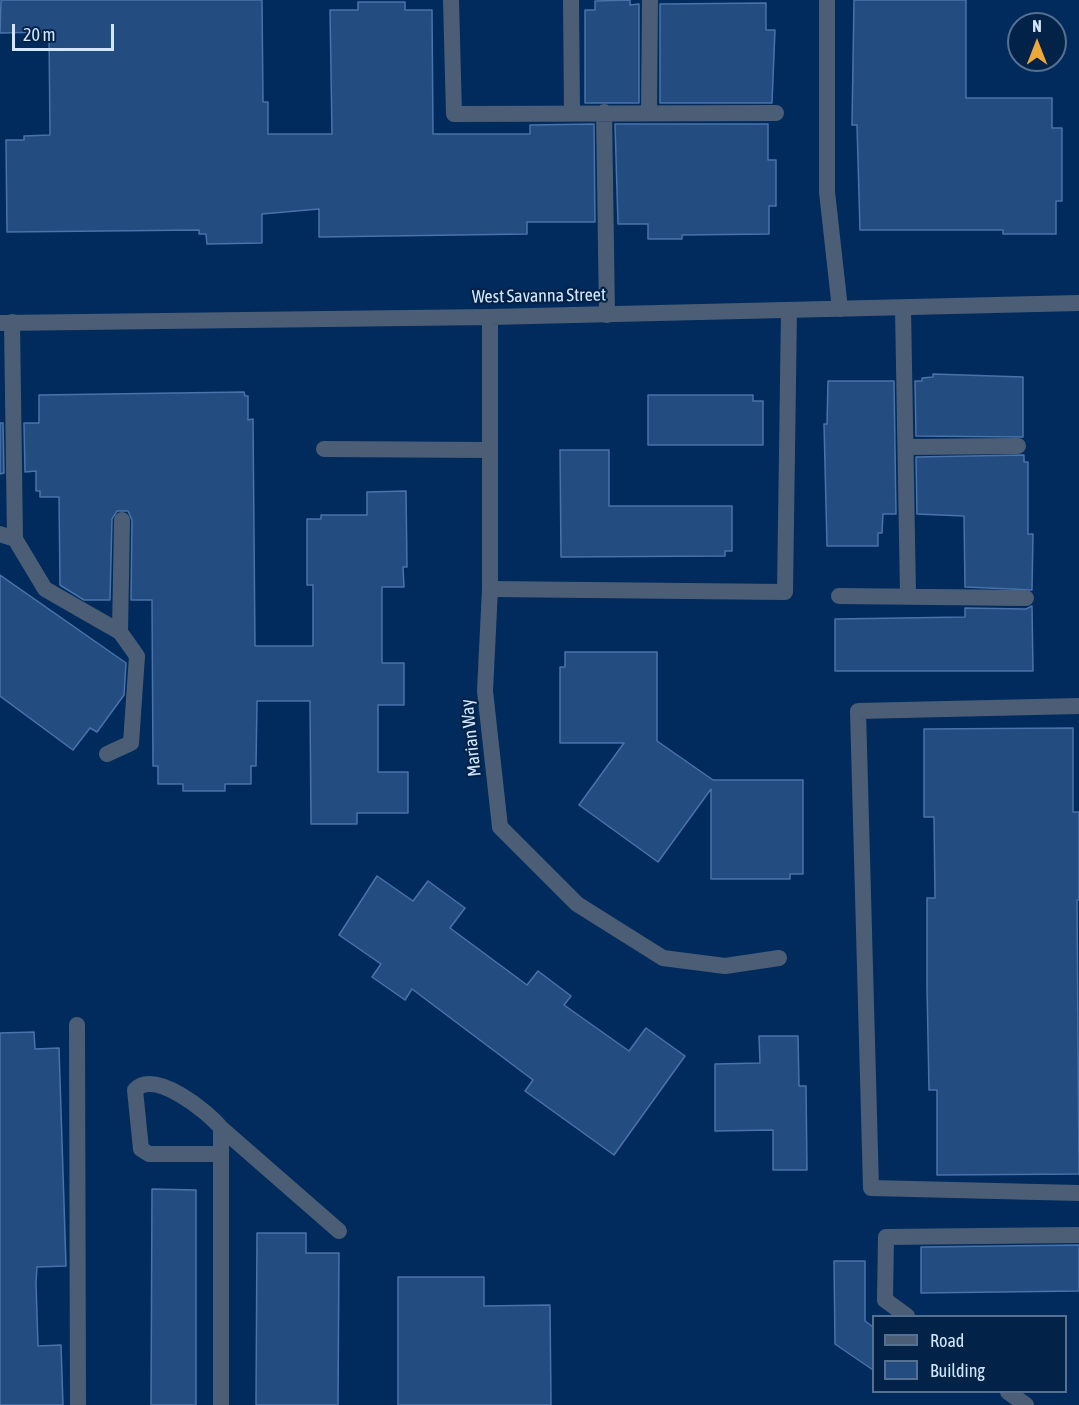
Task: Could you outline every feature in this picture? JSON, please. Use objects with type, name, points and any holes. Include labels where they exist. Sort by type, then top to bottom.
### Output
[{"type":"street","points":[[452,0],[454,114],[776,112]]},
{"type":"street","points":[[571,0],[572,112]]},
{"type":"street","points":[[649,112],[650,0]]},
{"type":"street","points":[[827,0],[827,192],[840,309]]},
{"type":"street","points":[[604,112],[607,315]]},
{"type":"street","name":"West Savanna Street","points":[[6,323],[607,315],[1079,303]]},
{"type":"street","points":[[903,308],[908,596]]},
{"type":"street","points":[[490,589],[785,592],[789,310]]},
{"type":"street","name":"Marian Way","points":[[490,317],[490,589],[485,691],[500,827],[577,904],[663,958],[725,966],[779,958]]},
{"type":"street","points":[[6,323],[8,537],[45,589],[120,632],[137,656],[131,743],[108,754]]},
{"type":"street","points":[[906,447],[1018,447]]},
{"type":"street","points":[[324,449],[490,450]]},
{"type":"street","points":[[120,632],[122,520]]},
{"type":"street","points":[[839,596],[1026,598]]},
{"type":"street","points":[[1079,706],[858,711],[871,1188],[1079,1193]]},
{"type":"street","points":[[77,1025],[78,1405]]},
{"type":"street","points":[[221,1154],[149,1154],[141,1149],[135,1090],[141,1085],[151,1083],[174,1092],[221,1128],[339,1231]]},
{"type":"street","points":[[221,1128],[221,1405]]},
{"type":"street","points":[[905,1315],[885,1300],[886,1237],[1079,1234]]},
{"type":"street","points":[[1009,1393],[1026,1405]]},
{"type":"building","points":[[1,0],[262,0],[263,102],[268,102],[268,134],[332,134],[330,10],[358,10],[358,2],[405,2],[405,10],[432,10],[433,134],[530,134],[530,125],[594,124],[595,222],[527,222],[527,234],[319,237],[319,209],[262,214],[262,243],[207,244],[206,234],[199,234],[199,230],[7,232],[6,140],[24,140],[24,136],[50,135],[49,32],[0,33]]},
{"type":"building","points":[[630,0],[630,5],[639,4],[639,103],[585,103],[585,10],[595,10],[595,1]]},
{"type":"building","points":[[854,0],[966,0],[966,98],[1052,98],[1052,128],[1062,128],[1062,201],[1056,201],[1056,234],[1003,234],[1003,230],[860,230],[857,125],[852,125]]},
{"type":"building","points":[[766,3],[766,30],[775,30],[772,103],[660,103],[660,4]]},
{"type":"building","points":[[615,124],[768,124],[768,160],[776,160],[776,206],[769,206],[769,234],[682,235],[682,239],[648,239],[648,224],[618,224]]},
{"type":"building","points":[[933,374],[1023,377],[1023,437],[916,436],[915,381],[933,377]]},
{"type":"building","points":[[828,381],[894,381],[896,514],[883,514],[882,533],[878,533],[878,546],[827,546],[824,424],[827,424]]},
{"type":"building","points":[[244,392],[245,396],[248,396],[248,420],[253,419],[255,646],[313,646],[313,585],[307,585],[307,519],[321,519],[321,515],[367,515],[367,492],[406,491],[407,567],[403,567],[404,587],[382,587],[382,663],[404,663],[404,705],[378,705],[378,772],[408,772],[408,813],[357,813],[357,824],[311,824],[310,701],[257,701],[256,766],[251,766],[251,784],[225,784],[225,791],[183,791],[183,784],[158,784],[158,766],[153,766],[152,600],[131,600],[132,520],[128,511],[117,511],[112,519],[110,600],[84,600],[60,585],[59,497],[40,497],[40,491],[36,491],[36,471],[25,472],[24,423],[39,423],[39,395]]},
{"type":"building","points":[[648,395],[753,395],[753,401],[763,401],[763,445],[648,445]]},
{"type":"building","points":[[0,423],[3,423],[4,473],[0,474]]},
{"type":"building","points":[[560,450],[609,450],[609,506],[732,506],[732,551],[725,551],[725,556],[561,557]]},
{"type":"building","points":[[1024,455],[1024,462],[1028,462],[1028,534],[1033,534],[1032,590],[965,587],[964,516],[917,514],[916,457]]},
{"type":"building","points":[[0,575],[126,663],[124,695],[97,732],[90,728],[73,750],[0,696]]},
{"type":"building","points":[[1032,606],[1033,671],[835,671],[835,619],[965,617],[965,608],[1026,609]]},
{"type":"building","points":[[565,652],[657,652],[657,741],[713,780],[803,780],[803,874],[790,874],[790,879],[711,879],[711,789],[658,862],[579,805],[624,743],[560,743],[560,667],[565,667]]},
{"type":"building","points":[[1073,728],[1073,812],[1079,812],[1079,900],[1077,900],[1079,1174],[937,1175],[937,1090],[929,1090],[927,986],[927,898],[935,898],[934,817],[924,817],[924,729]]},
{"type":"building","points":[[377,876],[413,901],[428,881],[465,908],[450,928],[527,985],[538,971],[571,996],[564,1005],[629,1051],[646,1028],[685,1056],[614,1155],[525,1091],[533,1080],[412,989],[405,1000],[372,977],[381,964],[339,935]]},
{"type":"building","points":[[34,1032],[35,1049],[59,1048],[66,1266],[37,1267],[36,1283],[38,1346],[61,1345],[63,1405],[0,1405],[0,1033]]},
{"type":"building","points":[[759,1036],[798,1036],[799,1086],[806,1086],[807,1170],[773,1170],[773,1130],[715,1131],[715,1064],[760,1063]]},
{"type":"building","points":[[152,1189],[196,1190],[196,1405],[151,1405]]},
{"type":"building","points":[[257,1233],[306,1233],[306,1253],[339,1253],[338,1405],[256,1405]]},
{"type":"building","points":[[1079,1245],[1079,1291],[921,1293],[921,1247]]},
{"type":"building","points":[[834,1261],[865,1261],[865,1321],[872,1326],[872,1369],[835,1344]]},
{"type":"building","points":[[398,1277],[484,1277],[484,1306],[550,1305],[551,1405],[398,1405]]}]
